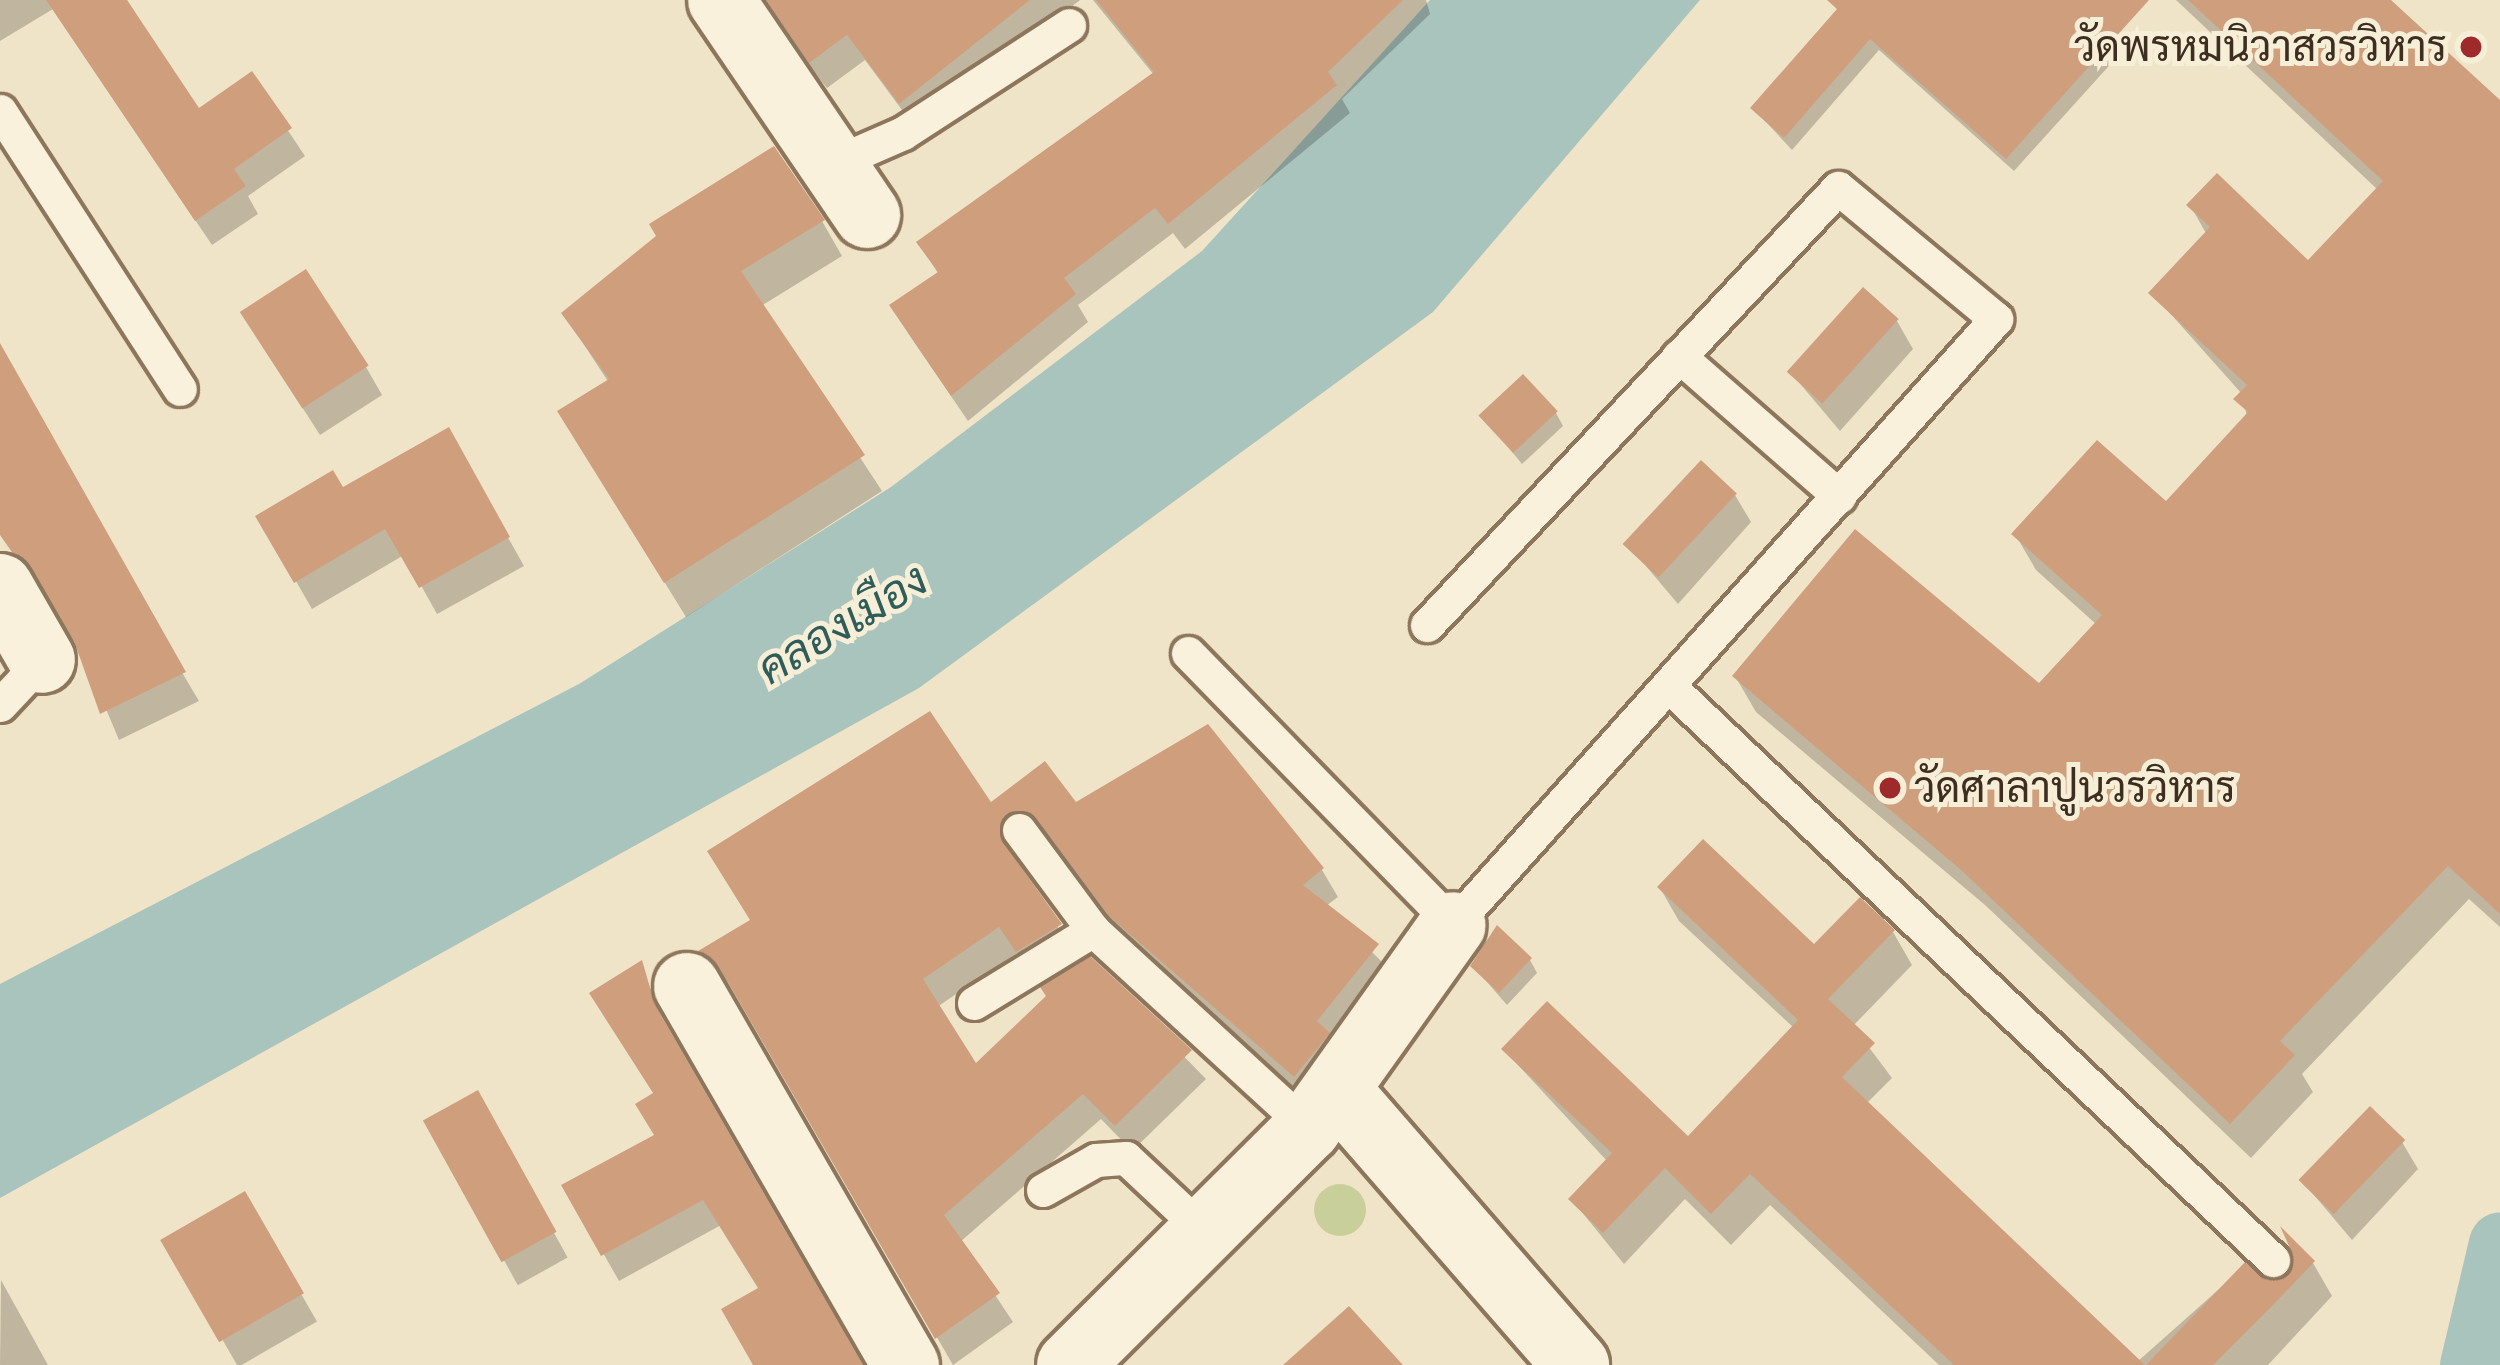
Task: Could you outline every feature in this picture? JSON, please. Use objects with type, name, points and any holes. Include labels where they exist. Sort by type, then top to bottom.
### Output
[{"type":"street","points":[[721,0],[849,189]]},
{"type":"street","points":[[0,586],[21,683]]},
{"type":"street","points":[[1070,1365],[1206,1233],[1323,1109],[1454,925]]},
{"type":"street","points":[[687,986],[906,1365]]},
{"type":"street","points":[[1323,1109],[1576,1365]]},
{"type":"lane","points":[[849,189],[903,133],[1070,25]]},
{"type":"lane","points":[[0,112],[180,389]]},
{"type":"lane","points":[[1188,652],[1454,925],[1996,320],[1838,188],[1426,625]]},
{"type":"lane","points":[[1679,356],[1839,496]]},
{"type":"lane","points":[[1670,687],[2273,1260]]},
{"type":"lane","points":[[1019,830],[1093,930],[1323,1109]]},
{"type":"lane","points":[[974,1003],[1093,930]]},
{"type":"lane","points":[[1043,1190],[1096,1160],[1126,1158],[1206,1233]]},
{"type":"green space","points":[[1340,1184],[1359,1191],[1366,1210],[1359,1229],[1340,1236],[1321,1229],[1314,1210],[1321,1191]]},
{"type":"water","name":"คลองเมือง","points":[[1430,0],[1700,0],[1433,312],[919,688],[0,1198],[0,984],[579,684],[891,487],[1202,251]]},
{"type":"building","points":[[46,0],[127,0],[199,108],[252,71],[292,128],[234,169],[246,186],[195,221]]},
{"type":"building","points":[[766,0],[1030,0],[899,104],[847,35],[809,63]]},
{"type":"building","points":[[1096,0],[1403,0],[1328,72],[1337,85],[1168,224],[1155,208],[1064,278],[1076,294],[951,396],[889,305],[938,272],[916,242],[1154,72]]},
{"type":"building","points":[[1827,0],[2149,0],[2006,159],[1870,39],[1784,138],[1750,108],[1837,9]]},
{"type":"building","points":[[2188,0],[2391,0],[2500,100],[2500,914],[2448,866],[2280,1041],[2295,1055],[2230,1124],[1961,870],[1732,676],[1855,529],[2039,683],[2102,615],[2011,534],[2097,440],[2166,501],[2248,412],[2233,399],[2247,385],[2148,293],[2210,227],[2186,205],[2217,173],[2308,260],[2383,181]]},
{"type":"building","points":[[774,146],[825,220],[741,271],[865,455],[664,583],[557,411],[609,379],[561,313],[656,236],[649,224]]},
{"type":"building","points":[[306,269],[369,365],[302,408],[240,312]]},
{"type":"building","points":[[1863,287],[1899,319],[1822,404],[1787,372]]},
{"type":"building","points":[[0,343],[186,672],[100,714],[74,641],[0,535]]},
{"type":"building","points":[[1523,374],[1558,411],[1513,453],[1478,416]]},
{"type":"building","points":[[449,427],[510,537],[419,588],[385,529],[294,583],[255,516],[333,470],[343,487]]},
{"type":"building","points":[[1701,460],[1737,493],[1658,578],[1623,544]]},
{"type":"building","points":[[930,711],[991,802],[1045,761],[1076,802],[1208,724],[1324,868],[1303,885],[1379,944],[1317,1021],[1330,1033],[1294,1077],[1109,916],[1035,817],[1006,814],[1002,841],[1062,924],[1016,952],[999,927],[923,979],[976,1063],[1046,996],[1040,987],[1090,956],[1192,1050],[1115,1126],[1083,1094],[944,1215],[1000,1293],[935,1339],[719,967],[698,951],[750,920],[707,851]]},
{"type":"building","points":[[1703,839],[1814,944],[1860,897],[1895,930],[1828,999],[1875,1043],[1842,1077],[2145,1365],[1954,1365],[1750,1174],[1711,1214],[1665,1168],[1603,1233],[1568,1199],[1612,1153],[1501,1049],[1547,1001],[1688,1136],[1798,1020],[1657,887]]},
{"type":"building","points":[[1497,925],[1532,958],[1499,993],[1470,966]]},
{"type":"building","points":[[642,960],[655,1005],[863,1365],[753,1365],[721,1309],[758,1288],[703,1200],[601,1256],[561,1185],[654,1135],[635,1104],[653,1093],[589,993]]},
{"type":"building","points":[[478,1090],[557,1232],[501,1262],[423,1121]]},
{"type":"building","points":[[2370,1106],[2405,1140],[2334,1214],[2298,1180]]},
{"type":"building","points":[[245,1191],[304,1293],[219,1342],[160,1240]]},
{"type":"building","points":[[2280,1226],[2315,1261],[2273,1305],[2213,1365],[2146,1365],[2245,1262],[2267,1280],[2287,1275],[2293,1255]]},
{"type":"building","points":[[1349,1306],[1403,1365],[1283,1365]]},
{"type":"waterway","points":[[2471,1365],[2500,1243]]},
{"type":"place","name":"วัดพรหมนิวาสวรวิหาร","points":[[2471,47]]},
{"type":"place","name":"วัดศาลาปูนวรวิหาร","points":[[1890,788]]}]
